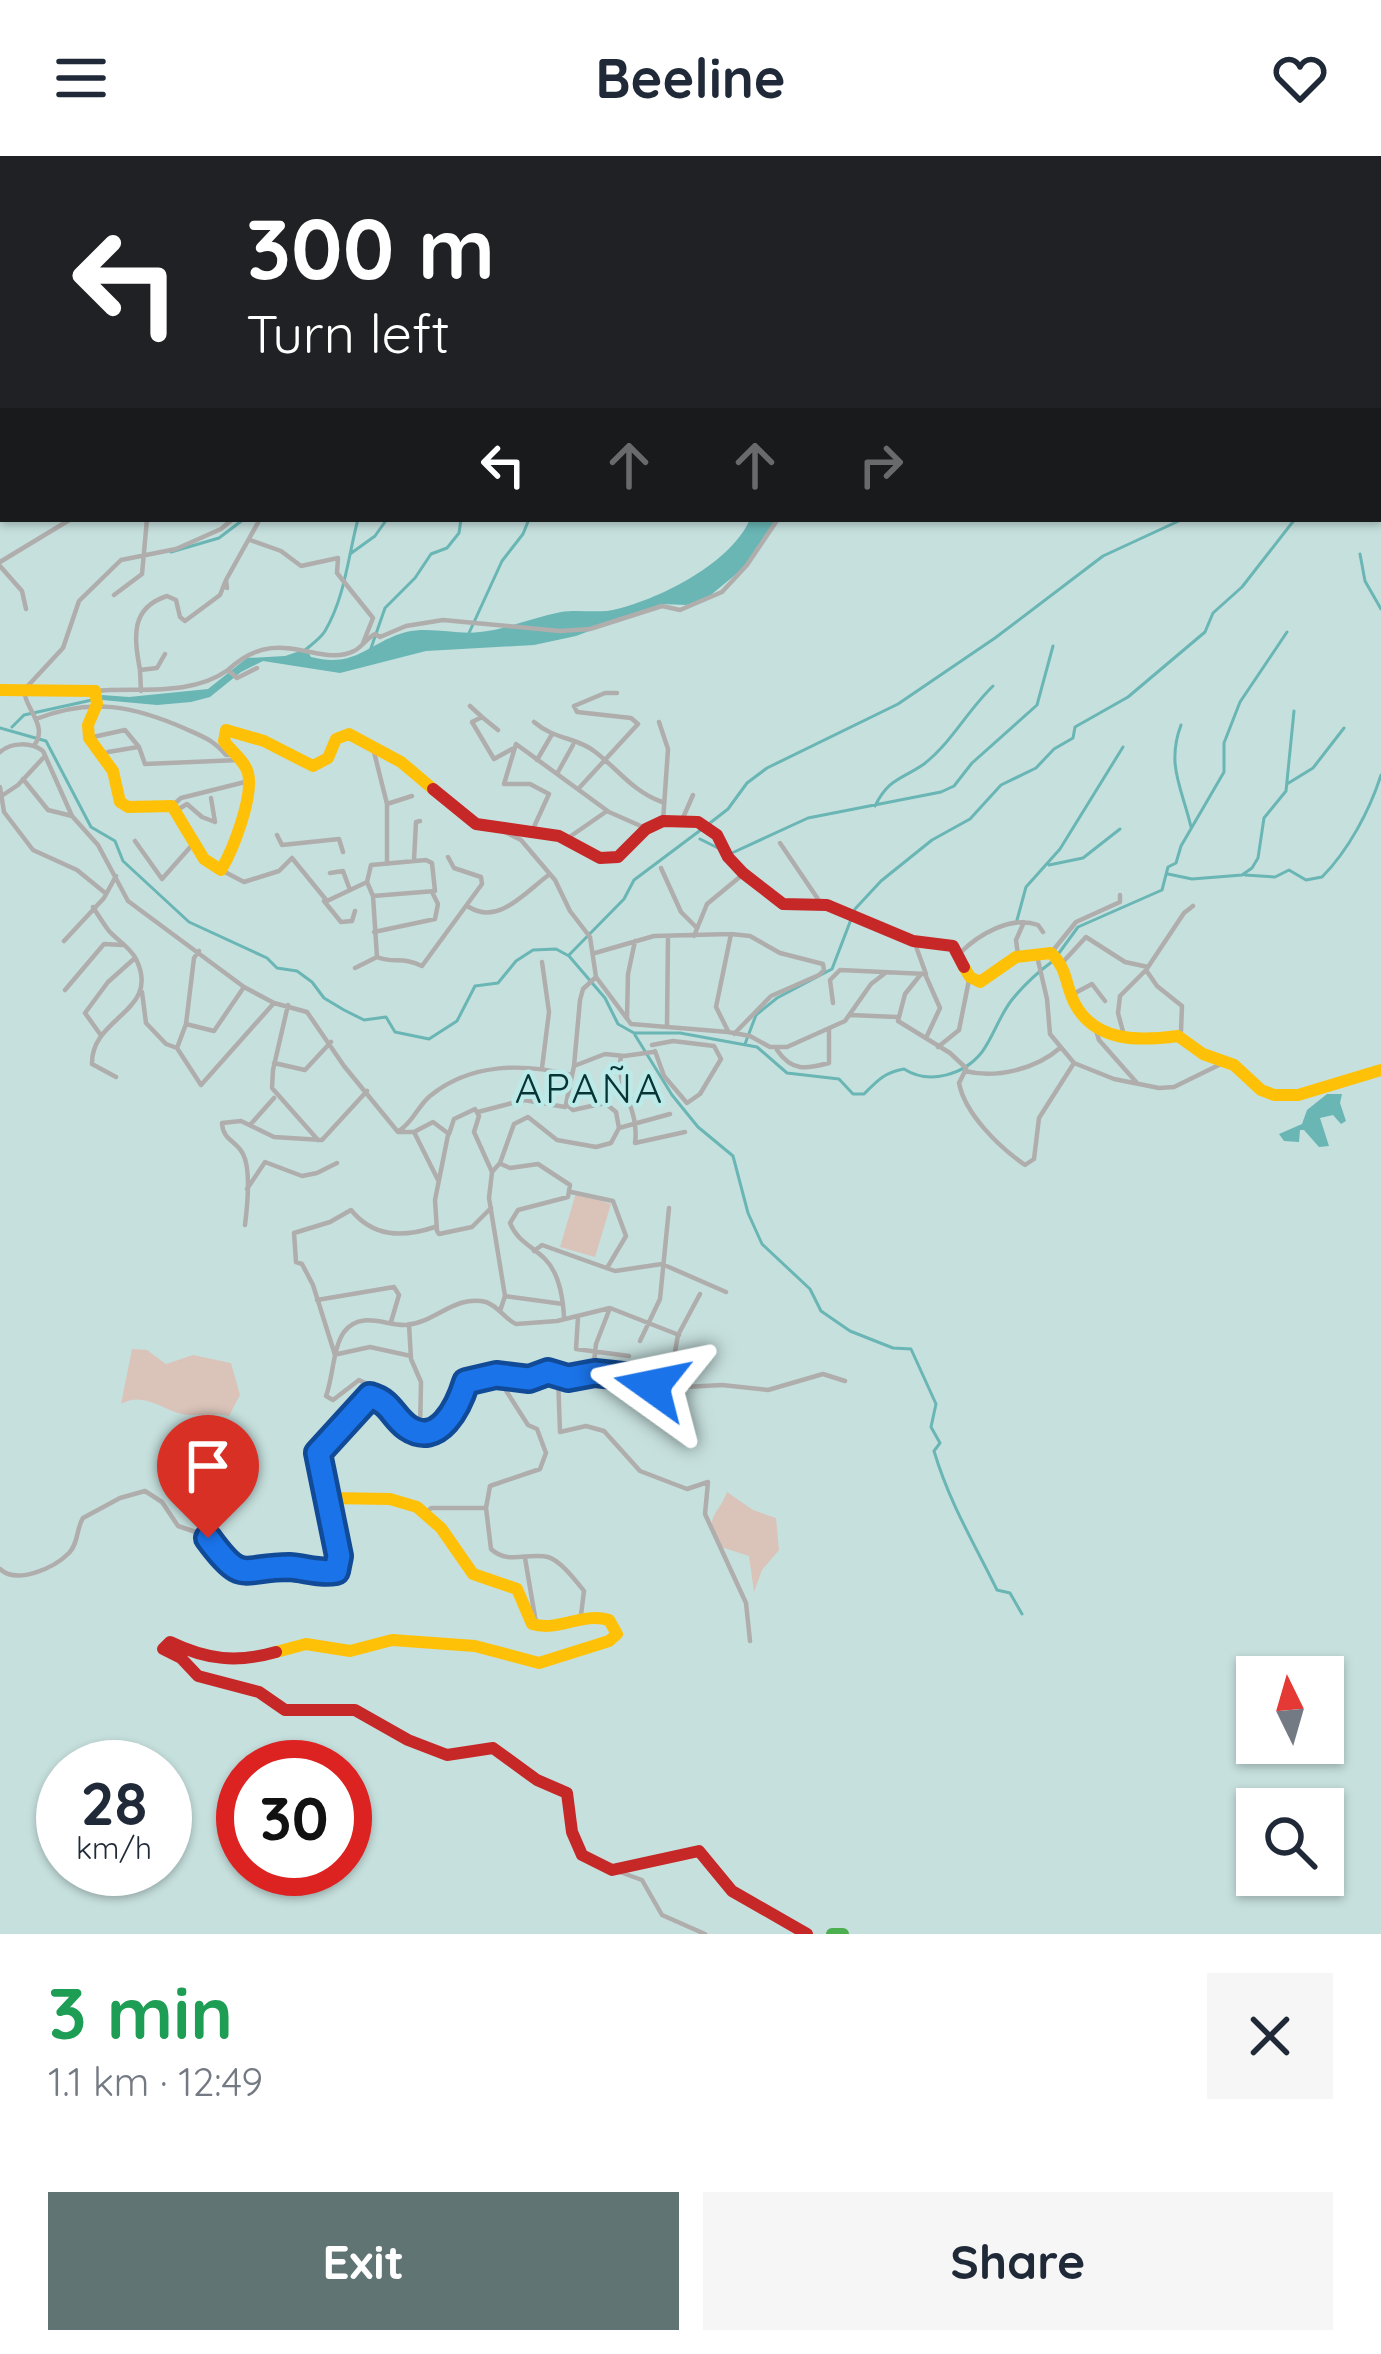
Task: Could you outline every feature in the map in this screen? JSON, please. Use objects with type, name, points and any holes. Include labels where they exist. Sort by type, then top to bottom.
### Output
[{"type":"main road","points":[[0,690],[96,698],[89,738],[113,771],[122,804],[174,808],[209,867],[221,870],[230,860],[251,781],[250,772],[224,741],[224,733],[230,729],[313,766],[328,758],[341,735],[350,734],[401,762],[468,820],[566,839],[608,859],[629,849],[646,829],[663,821],[682,820],[712,830],[743,873],[783,904],[822,904],[914,941],[953,946],[970,977],[983,982],[1018,955],[1035,952],[1056,957],[1081,1013],[1095,1027],[1140,1042],[1174,1036],[1203,1054],[1228,1061],[1261,1090],[1283,1096],[1381,1070]]},
{"type":"main road","points":[[329,1498],[404,1501],[441,1528],[472,1574],[516,1588],[523,1596],[527,1618],[536,1627],[553,1627],[581,1616],[609,1621],[617,1630],[614,1638],[539,1663],[475,1646],[437,1642],[392,1640],[350,1651],[306,1644],[247,1663],[201,1658],[170,1642],[163,1646],[198,1676],[260,1692],[285,1710],[355,1710],[408,1740],[447,1755],[494,1748],[537,1780],[568,1793],[582,1855],[612,1870],[642,1860],[667,1862],[689,1850],[699,1851],[732,1892],[750,1904],[786,1916],[807,1934]]},
{"type":"main road","points":[[832,1934],[843,1934]]},
{"type":"street","points":[[26,609],[22,591],[0,564],[66,522]]},
{"type":"street","points":[[114,595],[140,578],[147,522]]},
{"type":"street","points":[[229,522],[176,548],[121,560],[87,591],[56,659],[24,690],[23,697],[72,815],[98,845],[128,901],[244,987],[274,1003],[307,1012],[398,1132]]},
{"type":"street","points":[[141,691],[134,632],[146,607],[171,597],[185,621],[220,595],[259,522]]},
{"type":"street","points":[[35,717],[96,698],[211,681],[243,657],[274,647],[346,653],[376,634],[380,637],[406,626],[443,620],[560,631],[590,629],[662,606],[680,610],[722,592],[776,522]]},
{"type":"street","points":[[250,540],[281,551],[301,566],[338,558],[337,573],[373,618],[364,644]]},
{"type":"street","points":[[140,670],[157,668],[165,654]]},
{"type":"street","points":[[229,671],[237,678],[257,668]]},
{"type":"street","points":[[580,787],[638,724],[631,718],[577,712],[574,706],[617,693]]},
{"type":"street","points":[[96,698],[172,721],[210,738],[226,755],[236,757]]},
{"type":"street","points":[[470,706],[498,730]]},
{"type":"street","points":[[482,717],[472,724],[494,759],[512,749]]},
{"type":"street","points":[[534,722],[551,736],[589,748],[641,792],[662,802]]},
{"type":"street","points":[[659,722],[668,749],[663,821]]},
{"type":"street","points":[[89,738],[124,730],[139,747],[145,764],[236,757]]},
{"type":"street","points":[[537,760],[551,736]]},
{"type":"street","points":[[2,748],[38,741]]},
{"type":"street","points":[[372,743],[387,804],[387,864]]},
{"type":"street","points":[[558,772],[574,743]]},
{"type":"street","points":[[531,835],[549,794],[521,782],[504,784],[515,744],[608,811],[646,829]]},
{"type":"street","points":[[108,752],[139,747]]},
{"type":"street","points":[[45,756],[23,779],[2,791],[4,812],[33,850],[77,870],[104,892]]},
{"type":"street","points":[[23,779],[48,810],[72,815]]},
{"type":"street","points":[[174,808],[189,796],[251,781]]},
{"type":"street","points":[[682,820],[693,795]]},
{"type":"street","points":[[387,804],[412,796]]},
{"type":"street","points":[[174,808],[187,804],[202,818],[215,821],[211,798]]},
{"type":"street","points":[[566,839],[608,811]]},
{"type":"street","points":[[414,860],[416,822],[420,821]]},
{"type":"street","points":[[495,827],[521,840],[550,874],[590,937],[596,977],[626,1020],[645,1028],[731,1033],[776,1048],[788,1047],[829,1030],[850,1015],[871,984],[884,974]]},
{"type":"street","points":[[376,829],[386,831]]},
{"type":"street","points":[[278,835],[281,844],[329,837],[341,840],[344,853]]},
{"type":"street","points":[[135,841],[162,879],[194,844]]},
{"type":"street","points":[[780,843],[822,904]]},
{"type":"street","points":[[221,870],[244,882],[279,871],[289,858],[289,844]]},
{"type":"street","points":[[355,968],[377,957],[406,958],[422,966],[468,906],[482,878],[456,870],[448,857]]},
{"type":"street","points":[[289,858],[308,874],[340,922],[352,921],[355,911]]},
{"type":"street","points":[[373,896],[432,892],[436,887],[431,863],[371,865],[367,882],[373,896],[377,957]]},
{"type":"street","points":[[661,868],[681,913],[696,927]]},
{"type":"street","points":[[330,873],[343,871],[350,890]]},
{"type":"street","points":[[694,936],[707,904],[743,873]]},
{"type":"street","points":[[468,906],[480,914],[496,913],[550,874]]},
{"type":"street","points":[[64,941],[117,875]]},
{"type":"street","points":[[324,901],[367,882]]},
{"type":"street","points":[[374,932],[435,919],[438,904],[432,892]]},
{"type":"street","points":[[1056,957],[1076,922],[1120,902],[1120,895]]},
{"type":"street","points":[[1125,1039],[1119,999],[1193,906]]},
{"type":"street","points":[[93,907],[135,958],[143,1018],[161,1040],[177,1048],[202,1085],[274,1003]]},
{"type":"street","points":[[1018,955],[1016,940],[1025,926],[1023,921]]},
{"type":"street","points":[[960,953],[985,933],[1023,921],[1034,922],[1043,932]]},
{"type":"street","points":[[595,953],[668,936],[730,934],[750,936],[780,953],[809,958],[825,967],[819,975],[771,996],[731,1033]]},
{"type":"street","points":[[730,934],[716,1007],[731,1033]]},
{"type":"street","points":[[668,936],[668,1028]]},
{"type":"street","points":[[1056,957],[1086,937],[1116,957],[1147,968],[1156,986],[1182,1004],[1181,1031]]},
{"type":"street","points":[[626,1020],[635,941]]},
{"type":"street","points":[[914,941],[923,974],[940,1007],[926,1038]]},
{"type":"street","points":[[64,990],[103,945],[123,945]]},
{"type":"street","points":[[177,1048],[199,952]]},
{"type":"street","points":[[1035,952],[1047,998],[1047,1022],[1074,1063],[1137,1084],[1174,1087],[1228,1061]]},
{"type":"street","points":[[101,1036],[85,1013],[107,982],[135,958]]},
{"type":"street","points":[[542,962],[549,1025],[542,1068]]},
{"type":"street","points":[[832,1003],[830,980],[840,970],[923,974]]},
{"type":"street","points":[[897,1017],[909,986],[923,974]]},
{"type":"street","points":[[567,1107],[580,1000],[583,989],[596,977]]},
{"type":"street","points":[[938,1047],[960,1028],[970,977]]},
{"type":"street","points":[[1072,995],[1090,983],[1106,1001]]},
{"type":"street","points":[[186,1024],[214,1031],[244,987]]},
{"type":"street","points":[[116,1077],[92,1064],[94,1044],[142,992]]},
{"type":"street","points":[[250,1125],[275,1096],[274,1063],[288,1005]]},
{"type":"street","points":[[850,1015],[897,1017],[964,1064],[959,1088],[967,1105],[998,1144],[1027,1165],[1034,1159],[1040,1118],[1074,1063]]},
{"type":"street","points":[[1095,1027],[1099,1040],[1137,1084]]},
{"type":"street","points":[[574,1066],[605,1054],[651,1051],[673,1041],[714,1046],[721,1058],[700,1094],[689,1103],[664,1076],[651,1051],[645,1028]]},
{"type":"street","points":[[776,1048],[798,1069],[830,1063],[829,1030]]},
{"type":"street","points":[[274,1063],[305,1070],[331,1042]]},
{"type":"street","points":[[965,1071],[980,1074],[1032,1066],[1060,1048]]},
{"type":"street","points":[[621,1056],[621,1078],[637,1123],[637,1144],[685,1132]]},
{"type":"street","points":[[398,1132],[430,1095],[460,1075],[529,1065],[571,1075]]},
{"type":"street","points":[[245,1225],[244,1156],[226,1139],[221,1126],[235,1120],[269,1136],[327,1139],[367,1090]]},
{"type":"street","points":[[631,1100],[658,1092]]},
{"type":"street","points":[[275,1096],[298,1114],[318,1140]]},
{"type":"street","points":[[491,1208],[472,1227],[440,1234],[436,1227],[435,1200],[454,1118],[471,1108],[478,1112],[524,1100],[573,1110],[605,1103],[616,1112],[619,1128],[606,1146],[574,1145],[550,1136],[528,1117],[514,1124],[492,1172]]},
{"type":"street","points":[[478,1112],[475,1132],[492,1172],[491,1208],[505,1296],[499,1312]]},
{"type":"street","points":[[619,1128],[670,1114]]},
{"type":"street","points":[[398,1132],[414,1132],[433,1122],[448,1134]]},
{"type":"street","points":[[414,1132],[441,1182]]},
{"type":"street","points":[[248,1189],[266,1162],[302,1176],[337,1163]]},
{"type":"street","points":[[500,1163],[510,1168],[538,1164],[569,1185],[568,1197],[512,1214],[512,1229],[550,1264],[564,1317]]},
{"type":"street","points":[[570,1192],[604,1196],[616,1204],[626,1236],[607,1268]]},
{"type":"street","points":[[640,1341],[660,1299],[669,1208]]},
{"type":"street","points":[[337,1358],[302,1264],[296,1262],[296,1231],[351,1210],[363,1226],[379,1232],[436,1227]]},
{"type":"street","points":[[534,1251],[542,1246],[623,1271],[662,1264],[726,1292]]},
{"type":"street","points":[[317,1300],[394,1287],[399,1295],[391,1322]]},
{"type":"street","points":[[671,1374],[679,1335],[700,1294]]},
{"type":"street","points":[[505,1296],[563,1304]]},
{"type":"street","points":[[0,1569],[10,1577],[21,1577],[65,1556],[83,1518],[145,1491],[162,1502],[178,1526],[205,1535],[242,1572],[292,1567],[334,1572],[339,1556],[318,1453],[370,1396],[369,1385],[359,1380],[338,1397],[327,1398],[341,1337],[349,1328],[371,1320],[409,1324],[467,1301],[486,1302],[516,1324],[538,1324],[610,1308],[679,1335]]},
{"type":"street","points":[[594,1362],[610,1308]]},
{"type":"street","points":[[578,1317],[576,1349],[629,1356]]},
{"type":"street","points":[[409,1324],[411,1356],[421,1382],[420,1432]]},
{"type":"street","points":[[337,1358],[370,1347],[411,1356]]},
{"type":"street","points":[[483,1377],[492,1364],[506,1376]]},
{"type":"street","points":[[370,1396],[384,1401],[403,1425],[420,1432],[440,1428],[457,1406],[466,1382],[496,1375],[529,1379],[548,1372],[558,1376],[604,1374],[667,1388],[722,1385],[761,1390],[816,1375],[845,1382]]},
{"type":"street","points":[[496,1375],[528,1425],[537,1429],[546,1453],[540,1469],[490,1486],[486,1508],[494,1553],[550,1558],[581,1587],[585,1595],[581,1616]]},
{"type":"street","points":[[558,1376],[560,1432],[595,1428],[611,1436],[640,1471],[687,1489],[708,1482],[705,1514],[746,1603],[750,1641]]},
{"type":"street","points":[[426,1513],[431,1508],[486,1508]]},
{"type":"street","points":[[525,1558],[536,1627]]},
{"type":"street","points":[[612,1870],[642,1880],[662,1915],[705,1934]]},
{"type":"shaded area","points":[[576,1193],[611,1204],[595,1257],[560,1247]]},
{"type":"shaded area","points":[[132,1349],[147,1350],[166,1364],[193,1355],[231,1363],[240,1395],[229,1416],[184,1414],[143,1400],[121,1404]]},
{"type":"shaded area","points":[[727,1492],[753,1510],[776,1518],[779,1550],[762,1570],[754,1592],[749,1556],[721,1547],[713,1528],[713,1518]]},
{"type":"water","points":[[748,522],[776,522],[747,565],[706,599],[686,605],[661,604],[576,636],[534,645],[426,651],[340,673],[263,661],[210,697],[191,702],[157,705],[102,700],[102,695],[208,689],[247,658],[285,656],[306,649],[311,657],[340,660],[406,632],[480,632],[561,612],[617,609],[694,576],[741,535]]},
{"type":"water","points":[[1327,1094],[1342,1094],[1346,1121],[1341,1124],[1333,1115],[1320,1118],[1329,1146],[1319,1147],[1304,1130],[1300,1130],[1299,1142],[1284,1141],[1279,1134],[1302,1124],[1307,1110]]},
{"type":"waterway","points":[[171,552],[219,538],[240,522]]},
{"type":"waterway","points":[[304,651],[332,618],[357,522]]},
{"type":"waterway","points":[[350,554],[375,536],[385,522]]},
{"type":"waterway","points":[[370,651],[385,608],[431,554],[447,548],[459,533],[461,522]]},
{"type":"waterway","points":[[469,633],[502,561],[528,522]]},
{"type":"waterway","points":[[710,823],[767,768],[898,704],[1103,556],[1177,522]]},
{"type":"waterway","points":[[745,1044],[756,1015],[777,998],[832,969],[855,909],[881,881],[932,840],[970,819],[1001,785],[1036,768],[1073,738],[1075,727],[1128,697],[1205,632],[1213,613],[1242,587],[1293,522]]},
{"type":"waterway","points":[[1360,554],[1365,581],[1381,609]]},
{"type":"waterway","points":[[1059,953],[1078,927],[1162,890],[1168,867],[1176,863],[1224,772],[1224,743],[1240,702],[1287,632]]},
{"type":"waterway","points":[[732,853],[808,818],[954,786],[972,763],[1037,705],[1053,646]]},
{"type":"waterway","points":[[875,806],[891,785],[934,755],[993,686]]},
{"type":"waterway","points":[[12,727],[24,715],[92,700]]},
{"type":"waterway","points":[[1168,874],[1192,879],[1242,875],[1252,868],[1264,818],[1286,791],[1294,711]]},
{"type":"waterway","points":[[1181,725],[1175,765],[1191,827]]},
{"type":"waterway","points":[[0,728],[46,741],[91,827],[115,841],[123,861],[189,922],[267,958],[277,968],[297,971],[324,998],[364,1020],[386,1017],[395,1032],[429,1039],[457,1021],[475,986],[498,983],[516,961],[533,950],[556,949],[569,956],[605,998],[618,1024],[634,1033],[680,1033],[757,1047],[787,1073],[839,1079],[853,1094],[864,1094],[897,1070],[935,1077],[966,1067],[982,1052],[1015,996],[1053,961]]},
{"type":"waterway","points":[[1287,784],[1313,768],[1344,728]]},
{"type":"waterway","points":[[1017,920],[1026,887],[1060,849],[1123,747]]},
{"type":"waterway","points":[[1245,875],[1275,877],[1289,870],[1306,880],[1322,877],[1357,829],[1381,775]]},
{"type":"waterway","points":[[569,955],[624,899],[634,880],[702,829]]},
{"type":"waterway","points":[[1049,865],[1083,858],[1120,829]]},
{"type":"waterway","points":[[700,839],[718,848]]},
{"type":"waterway","points":[[635,1035],[672,1095],[698,1127],[733,1156],[762,1244],[810,1289],[821,1311],[850,1331],[893,1348],[911,1349],[936,1404],[931,1427],[940,1443],[934,1451],[947,1488],[997,1590],[1010,1593],[1022,1614]]},
{"type":"traffic: fast","points":[[832,1934],[843,1934]]},
{"type":"traffic: slow","points":[[0,690],[95,691],[97,704],[88,725],[89,738],[113,771],[120,802],[128,807],[172,806],[204,859],[221,870],[241,823],[249,783],[244,764],[224,741],[226,730],[264,741],[313,766],[328,758],[336,739],[349,734],[401,762],[433,789]]},
{"type":"traffic: slow","points":[[964,967],[980,982],[1016,957],[1051,953],[1075,1004],[1095,1026],[1120,1037],[1178,1036],[1203,1054],[1234,1065],[1261,1090],[1274,1095],[1298,1095],[1381,1070]]},
{"type":"traffic: slow","points":[[276,1652],[306,1644],[350,1651],[392,1640],[475,1646],[539,1663],[609,1641],[617,1634],[609,1620],[599,1618],[551,1626],[532,1624],[517,1589],[473,1574],[441,1528],[417,1507],[390,1499],[329,1498]]},
{"type":"traffic: jam","points":[[433,789],[476,824],[559,836],[600,858],[618,857],[646,829],[663,821],[698,822],[717,835],[743,873],[783,904],[827,905],[913,941],[953,946],[964,967]]},
{"type":"traffic: jam","points":[[276,1652],[248,1658],[210,1656],[170,1642],[163,1649],[181,1658],[198,1676],[259,1692],[285,1710],[355,1710],[408,1740],[447,1755],[493,1748],[537,1780],[567,1793],[572,1832],[582,1855],[612,1870],[699,1851],[732,1891],[807,1934]]},
{"type":"district","name":"APAÑA","points":[[590,1088]]},
{"type":"route","points":[[208,1538],[248,1574],[292,1567],[336,1571],[339,1556],[318,1453],[370,1396],[390,1406],[403,1425],[426,1432],[440,1428],[457,1406],[466,1382],[479,1378],[529,1379],[548,1372],[568,1378],[595,1373],[632,1377],[652,1386]]}]
